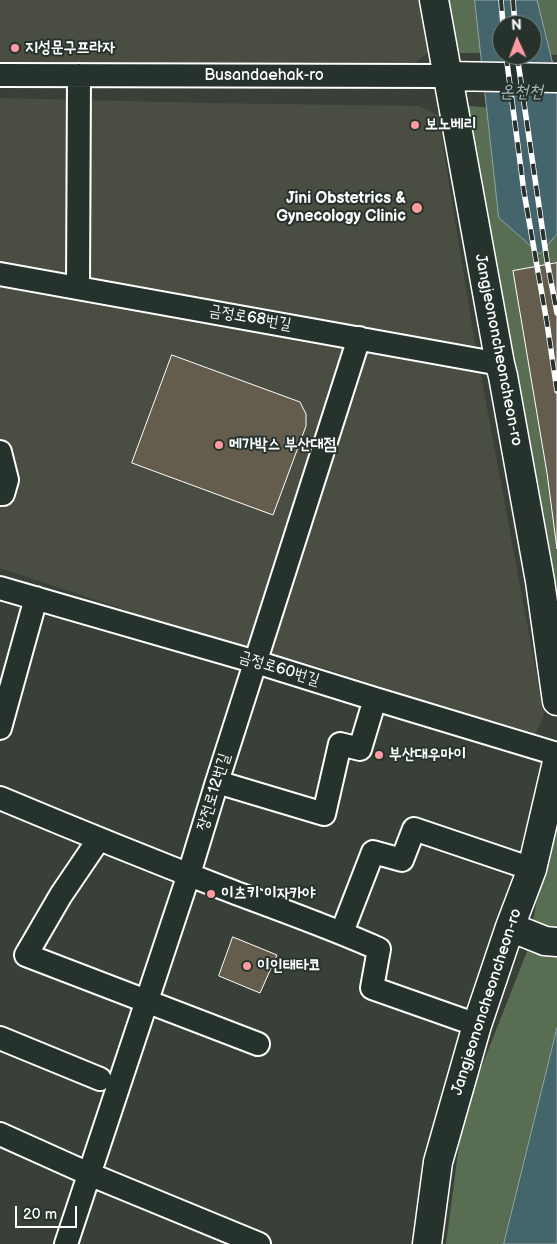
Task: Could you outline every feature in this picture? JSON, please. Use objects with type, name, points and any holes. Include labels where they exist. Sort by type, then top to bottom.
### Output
[{"type":"main road","name":"Jangjeononcheoncheon-ro","points":[[434,0],[540,581],[557,701]]},
{"type":"main road","points":[[448,76],[557,78]]},
{"type":"main road","name":"Jangjeononcheoncheon-ro","points":[[427,1244],[438,1162],[476,1025],[532,869],[557,762]]},
{"type":"main road","points":[[510,927],[551,942]]},
{"type":"street","name":"Busandaehak-ro","points":[[0,75],[448,76]]},
{"type":"street","points":[[78,287],[79,75]]},
{"type":"street","name":"금정로68번길","points":[[0,274],[500,364]]},
{"type":"street","name":"장전로12번길","points":[[66,1244],[189,874],[360,338]]},
{"type":"street","points":[[0,452],[7,480],[3,494],[0,494]]},
{"type":"street","name":"금정로60번길","points":[[0,588],[256,662],[557,754]]},
{"type":"street","points":[[0,728],[36,598]]},
{"type":"street","points":[[217,782],[324,814],[340,744],[360,750],[375,699]]},
{"type":"street","points":[[0,798],[99,839],[342,932],[379,949],[372,988],[476,1025]]},
{"type":"street","points":[[342,932],[373,852],[402,860],[414,830],[532,869]]},
{"type":"street","points":[[99,839],[60,895],[26,955],[258,1044]]},
{"type":"street","points":[[0,1038],[100,1079]]},
{"type":"street","points":[[0,1134],[89,1174],[259,1244]]},
{"type":"shaded area","points":[[0,0],[419,0],[428,53],[409,67],[0,65]]},
{"type":"shaded area","points":[[0,98],[419,106],[438,115],[473,332],[544,715],[534,737],[321,667],[234,646],[0,568]]},
{"type":"green space","points":[[443,0],[557,0],[557,55],[542,54],[542,15],[492,15],[492,53],[458,53],[450,48]]},
{"type":"green space","points":[[469,106],[557,113],[557,666],[460,110]]},
{"type":"green space","points":[[557,787],[557,1244],[446,1244],[463,1114],[528,949]]},
{"type":"water","name":"온천천","points":[[475,0],[537,0],[541,15],[492,15],[492,65],[542,65],[542,20],[557,81],[557,234],[540,254],[499,218]]},
{"type":"water","points":[[557,1028],[557,1244],[504,1244]]},
{"type":"building","points":[[557,263],[557,549],[547,473],[513,271]]},
{"type":"building","name":"메가박스 부산대점","points":[[172,355],[300,402],[306,414],[306,426],[273,515],[132,463]]},
{"type":"building","name":"이인태타코","points":[[233,937],[277,955],[260,993],[219,976]]},
{"type":"railway","points":[[501,0],[502,15]]},
{"type":"railway","points":[[513,0],[514,15]]},
{"type":"railway","points":[[507,65],[524,192],[557,391]]},
{"type":"railway","points":[[518,65],[547,261],[557,313]]},
{"type":"place","name":"지성문구프라자","points":[[15,48]]},
{"type":"place","name":"보노베리","points":[[415,125]]},
{"type":"place","name":"Jini Obstetrics & Gynecology Clinic","points":[[417,208]]},
{"type":"place","name":"메가박스 부산대점","points":[[219,445]]},
{"type":"place","name":"부산대우마이","points":[[379,755]]},
{"type":"place","name":"이츠키 이자카야","points":[[211,894]]},
{"type":"place","name":"이인태타코","points":[[247,966]]}]
